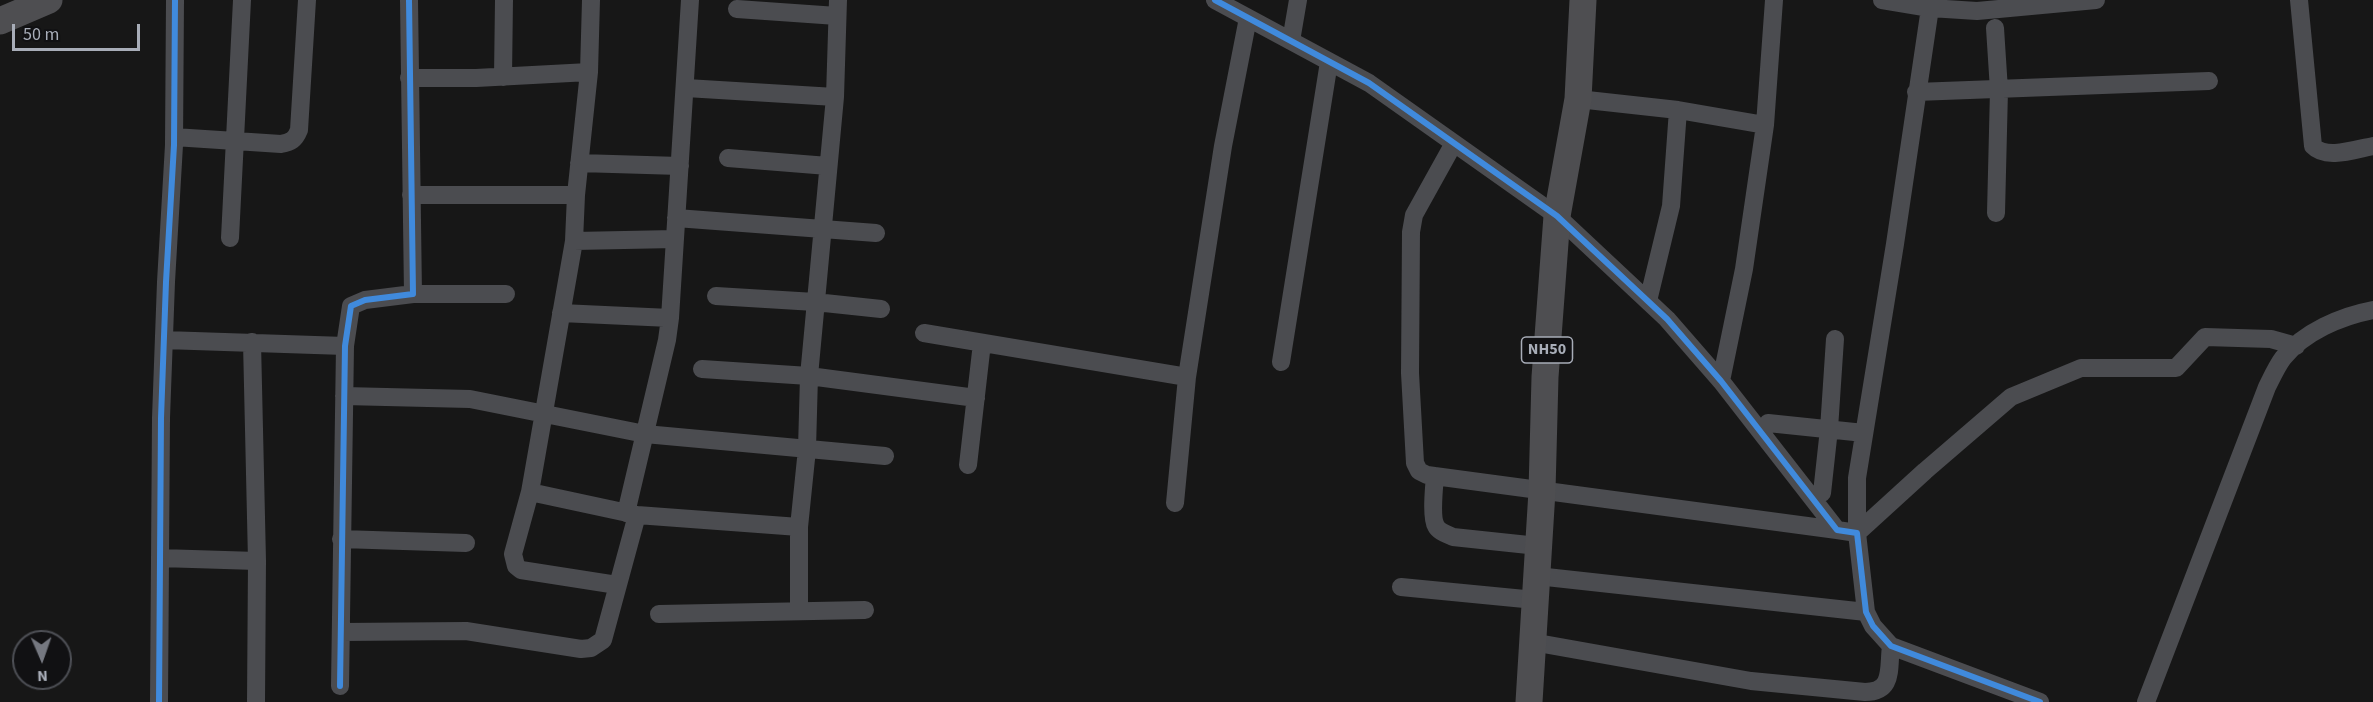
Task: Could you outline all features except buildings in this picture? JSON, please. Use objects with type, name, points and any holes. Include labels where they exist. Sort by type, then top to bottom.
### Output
[{"type":"highway","points":[[0,4],[11,0]]},
{"type":"highway","points":[[0,21],[50,0]]},
{"type":"highway","name":"NH50","points":[[1529,702],[1542,491],[1545,377],[1557,216],[1578,99],[1583,0]]},
{"type":"street","points":[[159,702],[164,339],[174,137],[175,0]]},
{"type":"street","points":[[230,238],[242,0]]},
{"type":"street","points":[[174,137],[281,144],[291,142],[296,138],[299,130],[307,0]]},
{"type":"street","points":[[409,0],[413,294]]},
{"type":"street","points":[[503,77],[504,0]]},
{"type":"street","points":[[591,0],[589,72],[576,195],[574,241],[530,492],[513,554],[516,566],[521,570],[617,585]]},
{"type":"street","points":[[342,632],[466,632],[581,649],[591,648],[603,640],[632,514],[645,434],[670,318],[690,0]]},
{"type":"street","points":[[1215,0],[1369,84],[1557,216],[1667,319],[1720,381],[1837,530]]},
{"type":"street","points":[[1291,42],[1298,0]]},
{"type":"street","points":[[1720,381],[1744,268],[1765,125],[1773,0]]},
{"type":"street","points":[[1882,0],[1977,11],[2090,1]]},
{"type":"street","points":[[2299,0],[2313,146],[2321,153],[2329,153],[2373,146]]},
{"type":"street","points":[[1932,4],[1916,92],[1895,244],[1857,478],[1857,533],[1866,612],[1873,626],[1891,646],[2040,702]]},
{"type":"street","points":[[737,9],[838,8],[835,96],[809,376],[807,449],[799,527],[799,611]]},
{"type":"street","points":[[1175,503],[1187,377],[1223,146],[1248,18]]},
{"type":"street","points":[[1995,28],[1999,90],[1996,213]]},
{"type":"street","points":[[1281,362],[1329,62]]},
{"type":"street","points":[[409,78],[503,77],[589,72]]},
{"type":"street","points":[[1916,92],[2208,81]]},
{"type":"street","points":[[686,88],[835,96]]},
{"type":"street","points":[[1578,99],[1678,110],[1765,125]]},
{"type":"street","points":[[1648,301],[1671,206],[1678,110]]},
{"type":"street","points":[[1454,143],[1414,215],[1410,245],[1410,373],[1414,463],[1419,471],[1435,476],[1857,533]]},
{"type":"street","points":[[728,158],[828,166]]},
{"type":"street","points":[[579,163],[680,166]]},
{"type":"street","points":[[411,195],[576,195]]},
{"type":"street","points":[[676,218],[876,233]]},
{"type":"street","points":[[574,241],[675,239]]},
{"type":"street","points":[[340,686],[345,346],[351,306],[365,300],[413,294],[506,294]]},
{"type":"street","points":[[716,296],[816,302],[881,309]]},
{"type":"street","points":[[2146,702],[2267,387],[2283,358],[2310,334],[2356,313],[2373,309]]},
{"type":"street","points":[[561,313],[670,318]]},
{"type":"street","points":[[924,333],[1187,377]]},
{"type":"street","points":[[1857,533],[2011,397],[2081,368],[2176,368],[2205,337],[2271,339],[2296,346]]},
{"type":"street","points":[[164,339],[345,346]]},
{"type":"street","points":[[1822,493],[1835,339]]},
{"type":"street","points":[[252,342],[257,561],[256,702]]},
{"type":"street","points":[[968,465],[982,343]]},
{"type":"street","points":[[702,369],[809,376],[976,398]]},
{"type":"street","points":[[344,396],[470,399],[645,434],[885,456]]},
{"type":"street","points":[[1768,423],[1864,433]]},
{"type":"street","points":[[1435,476],[1434,519],[1436,526],[1442,532],[1452,537],[1538,546]]},
{"type":"street","points":[[530,492],[632,514],[799,527]]},
{"type":"street","points":[[341,539],[466,543]]},
{"type":"street","points":[[160,558],[257,561]]},
{"type":"street","points":[[1401,587],[1536,588],[1866,612]]},
{"type":"street","points":[[659,614],[866,610]]},
{"type":"street","points":[[1532,642],[1751,681],[1864,692],[1882,689],[1887,683],[1891,646]]},
{"type":"cycle path","points":[[159,702],[161,418],[174,145],[175,0]]},
{"type":"cycle path","points":[[340,686],[345,346],[351,306],[365,300],[413,294],[409,0]]},
{"type":"cycle path","points":[[1215,0],[1369,83],[1557,216],[1667,319],[1721,381],[1837,530],[1857,533],[1866,612],[1873,626],[1891,646],[2040,702]]}]
